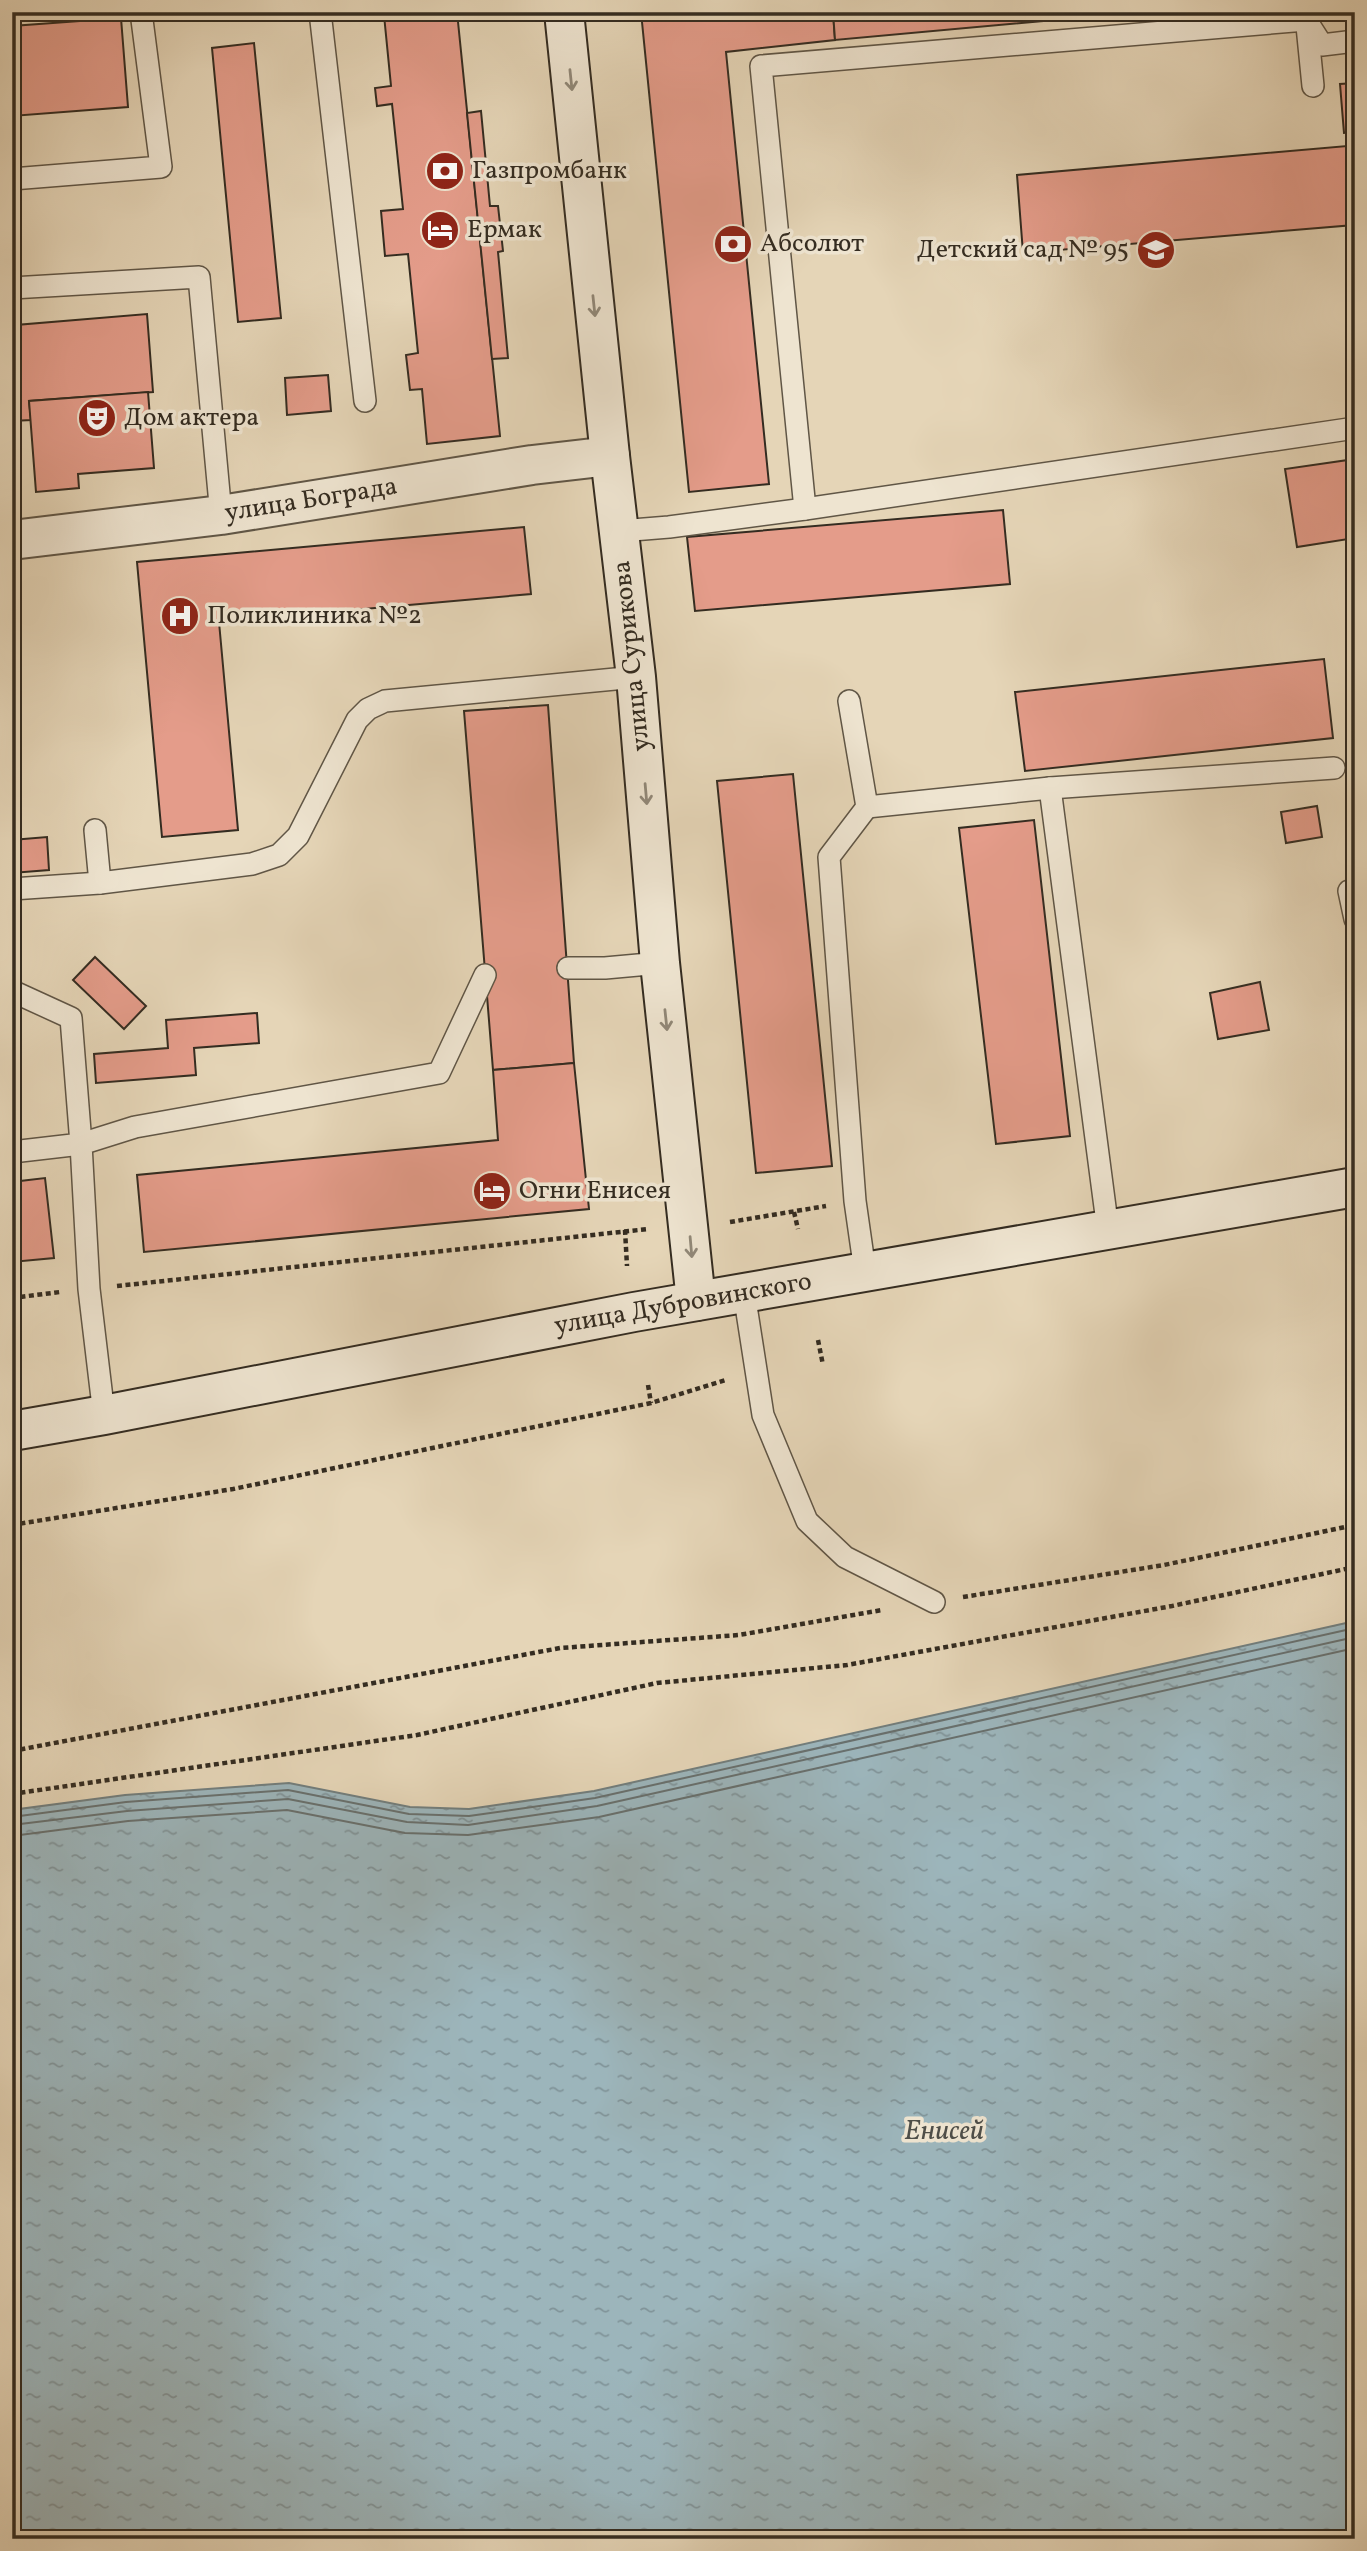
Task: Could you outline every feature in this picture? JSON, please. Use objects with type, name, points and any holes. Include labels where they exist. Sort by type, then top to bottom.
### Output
[{"type":"main road","name":"улица Сурикова","points":[[564,12],[636,677],[660,963],[696,1301]]},
{"type":"main road","name":"улица Бограда","points":[[12,540],[221,515],[532,465],[610,456]]},
{"type":"main road","name":"улица Дубровинского","points":[[12,1431],[696,1301],[1355,1187]]},
{"type":"lane","points":[[12,179],[161,167],[141,12]]},
{"type":"lane","points":[[320,12],[365,401]]},
{"type":"lane","points":[[1306,16],[1322,45],[1355,41]]},
{"type":"lane","points":[[805,509],[761,66],[814,51],[1306,16]]},
{"type":"lane","points":[[1306,16],[1313,86]]},
{"type":"lane","points":[[12,288],[199,276],[221,515]]},
{"type":"lane","points":[[620,531],[805,509],[1355,428]]},
{"type":"lane","points":[[12,889],[100,883],[252,864],[279,855],[298,836],[357,720],[368,709],[385,701],[636,677]]},
{"type":"lane","points":[[849,701],[867,807]]},
{"type":"lane","points":[[865,1271],[855,1201],[829,857],[867,807],[1051,788],[1334,768]]},
{"type":"lane","points":[[1051,788],[1108,1230]]},
{"type":"lane","points":[[95,830],[100,883]]},
{"type":"lane","points":[[1349,891],[1355,919]]},
{"type":"lane","points":[[568,968],[660,963]]},
{"type":"lane","points":[[12,1152],[81,1144],[135,1127],[439,1073],[485,975]]},
{"type":"lane","points":[[12,991],[71,1018],[89,1289],[104,1415]]},
{"type":"lane","points":[[744,1293],[764,1415],[807,1521],[845,1557],[934,1602]]},
{"type":"path","points":[[730,1222],[855,1201]]},
{"type":"path","points":[[794,1212],[798,1229]]},
{"type":"path","points":[[12,1298],[641,1229]]},
{"type":"path","points":[[625,1230],[627,1266]]},
{"type":"path","points":[[818,1340],[823,1365]]},
{"type":"path","points":[[12,1525],[233,1489],[652,1403],[757,1371]]},
{"type":"path","points":[[648,1385],[652,1403]]},
{"type":"path","points":[[12,1751],[560,1648],[739,1634],[1164,1565],[1355,1525]]},
{"type":"path","points":[[12,1794],[418,1735],[657,1683],[847,1665],[1172,1606],[1355,1567]]},
{"type":"water","name":"Енисей","points":[[1355,1621],[1355,2539],[12,2539],[12,1810],[125,1795],[289,1783],[410,1807],[469,1809],[594,1791]]},
{"type":"building","points":[[457,12],[500,436],[427,444],[422,389],[410,390],[406,355],[418,353],[408,254],[385,256],[381,211],[403,209],[392,104],[377,106],[375,88],[391,86],[384,15]]},
{"type":"building","points":[[641,12],[833,12],[835,40],[726,52],[769,484],[689,492]]},
{"type":"building","points":[[833,12],[1143,12],[835,40]]},
{"type":"building","points":[[121,18],[128,107],[12,116],[12,26]]},
{"type":"building","points":[[254,43],[281,318],[238,322],[212,48]]},
{"type":"building","points":[[1355,83],[1355,132],[1344,133],[1340,84]]},
{"type":"building","points":[[481,111],[490,206],[498,206],[503,251],[498,252],[508,358],[492,359],[467,113]]},
{"type":"building","points":[[1347,146],[1354,225],[1023,253],[1017,175]]},
{"type":"building","points":[[147,314],[153,392],[29,401],[31,420],[12,421],[12,343],[17,343],[16,325]]},
{"type":"building","points":[[328,375],[331,411],[287,415],[285,378]]},
{"type":"building","points":[[148,392],[154,468],[78,474],[79,488],[36,492],[29,401]]},
{"type":"building","points":[[1355,459],[1355,538],[1297,547],[1285,469]]},
{"type":"building","points":[[1003,510],[1010,584],[695,611],[687,537]]},
{"type":"building","points":[[524,527],[531,594],[219,622],[238,830],[162,837],[137,562]]},
{"type":"building","points":[[1324,659],[1333,738],[1025,771],[1015,692]]},
{"type":"building","points":[[12,667],[20,761],[12,762]]},
{"type":"building","points":[[548,705],[574,1063],[493,1070],[464,711]]},
{"type":"building","points":[[793,774],[832,1166],[756,1173],[717,781]]},
{"type":"building","points":[[1317,806],[1322,837],[1286,843],[1281,812]]},
{"type":"building","points":[[1034,820],[1070,1136],[996,1144],[959,828]]},
{"type":"building","points":[[47,837],[49,870],[12,873],[12,840]]},
{"type":"building","points":[[95,957],[146,1006],[124,1029],[73,980]]},
{"type":"building","points":[[1260,982],[1269,1030],[1218,1039],[1210,993]]},
{"type":"building","points":[[257,1013],[259,1043],[194,1048],[196,1075],[96,1083],[94,1054],[168,1048],[166,1020]]},
{"type":"building","points":[[574,1063],[589,1209],[144,1252],[137,1175],[498,1140],[493,1070]]},
{"type":"building","points":[[45,1178],[54,1258],[12,1262],[12,1182]]},
{"type":"place","name":"Газпромбанк","points":[[445,171]]},
{"type":"place","name":"Ермак","points":[[440,230]]},
{"type":"place","name":"Абсолют","points":[[733,244]]},
{"type":"place","name":"Детский сад № 95","points":[[1156,250]]},
{"type":"place","name":"Дом актера","points":[[97,418]]},
{"type":"place","name":"Поликлиника №2","points":[[180,616]]},
{"type":"place","name":"Огни Енисея","points":[[492,1191]]}]
